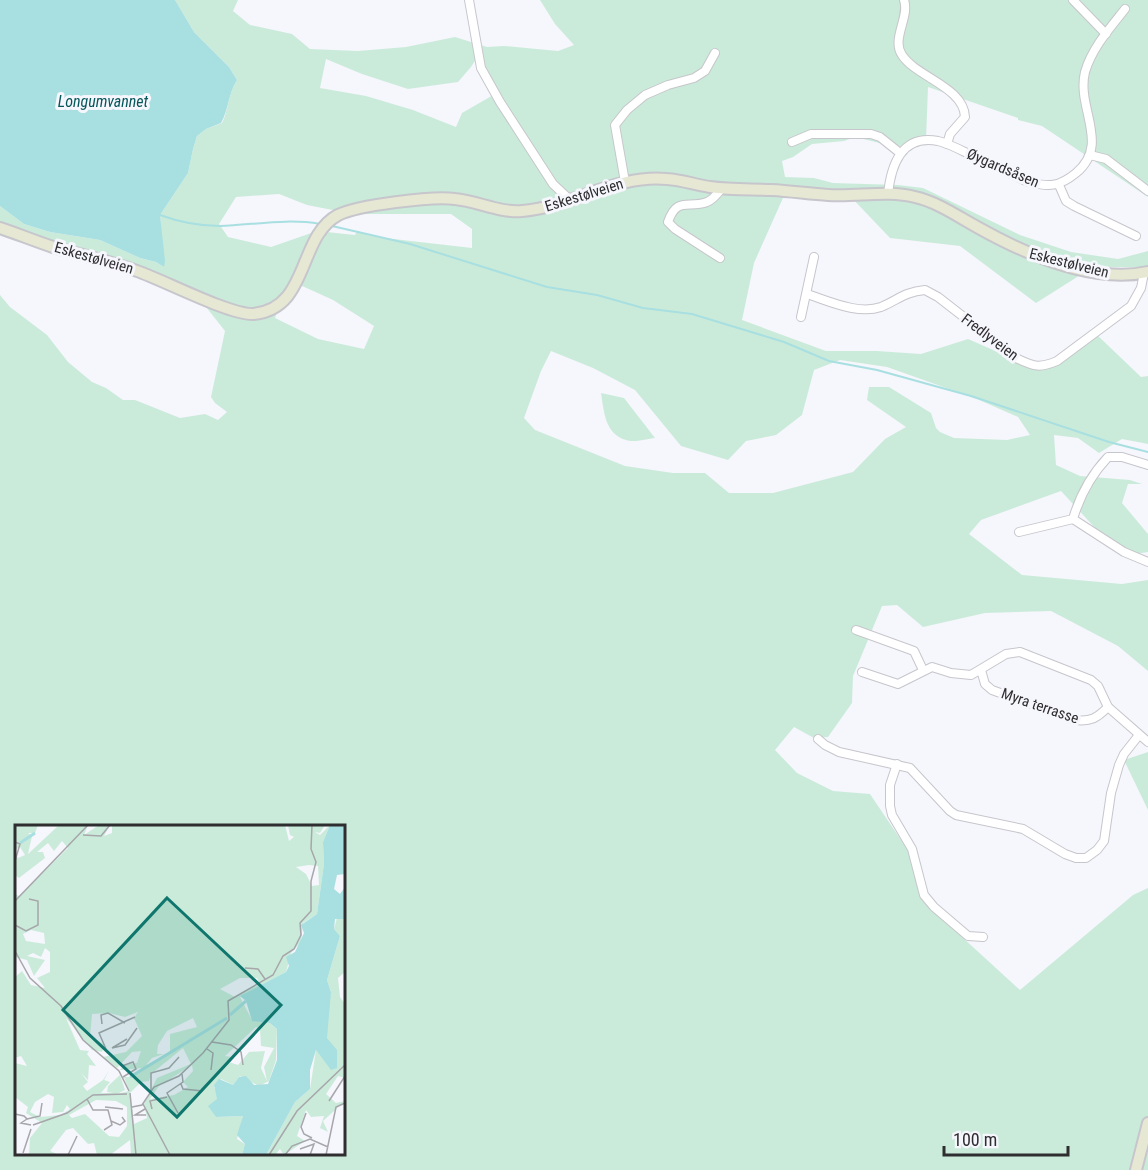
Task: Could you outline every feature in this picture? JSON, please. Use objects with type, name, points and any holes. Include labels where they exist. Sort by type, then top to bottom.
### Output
[{"type":"main road","name":"Eskestølveien","points":[[0,228],[55,248],[139,272],[229,308],[250,314],[274,308],[290,294],[320,229],[329,221],[349,211],[438,198],[455,199],[519,212],[553,206],[625,182],[667,179],[722,188],[828,195],[903,194],[930,201],[1006,243],[1038,257],[1101,274],[1146,272]]},
{"type":"main road","points":[[1136,1170],[1148,1123]]},
{"type":"street","points":[[469,0],[481,68],[553,184],[570,200]]},
{"type":"street","name":"Øygardsåsen","points":[[904,0],[906,7],[899,44],[900,53],[961,102],[965,110],[965,117],[951,134],[947,144]]},
{"type":"street","points":[[1073,0],[1106,34]]},
{"type":"street","points":[[1125,9],[1106,34],[1089,62],[1085,74],[1085,103],[1093,142],[1090,155],[1106,159],[1148,191]]},
{"type":"street","points":[[625,182],[615,125],[627,110],[645,96],[668,85],[694,78],[705,71],[715,53]]},
{"type":"street","points":[[792,142],[811,134],[871,134],[880,137],[900,153],[890,174],[888,194]]},
{"type":"street","name":"Øygardsåsen","points":[[900,153],[916,143],[927,140],[947,144],[1028,182],[1046,185],[1059,185],[1082,168],[1090,155]]},
{"type":"street","name":"Øygardsåsen","points":[[1059,185],[1066,201],[1136,236]]},
{"type":"street","points":[[720,258],[668,222],[672,211],[681,204],[706,202],[714,198],[722,188]]},
{"type":"street","points":[[801,318],[814,257]]},
{"type":"street","name":"Fredlyveien","points":[[807,294],[852,308],[870,310],[900,295],[925,290],[938,297],[1018,359],[1043,367],[1057,361],[1131,306],[1145,290],[1146,272]]},
{"type":"street","points":[[1073,519],[1079,499],[1096,470],[1108,457],[1122,457],[1148,465]]},
{"type":"street","points":[[1019,532],[1073,519],[1124,552],[1148,562]]},
{"type":"street","points":[[856,630],[914,651],[923,670]]},
{"type":"street","points":[[862,672],[898,684],[932,667],[962,675],[971,675],[1006,654],[1020,652],[1091,680],[1098,686],[1108,708],[1148,742]]},
{"type":"street","name":"Myra terrasse","points":[[981,670],[985,684],[992,690],[1075,720],[1087,722],[1095,719],[1108,708]]},
{"type":"street","points":[[818,739],[839,752],[910,768],[956,815],[1023,829],[1065,854],[1076,858],[1086,858],[1104,841],[1111,793],[1119,765],[1124,754],[1139,735]]},
{"type":"street","points":[[897,764],[890,785],[890,806],[892,815],[912,849],[924,896],[968,936],[983,937]]},
{"type":"green space","points":[[175,0],[238,0],[233,11],[250,25],[292,34],[310,49],[358,51],[406,47],[455,37],[487,47],[504,46],[558,51],[574,45],[555,24],[540,0],[1148,0],[1148,197],[1042,126],[1018,120],[1018,118],[928,87],[926,140],[896,147],[855,137],[844,141],[812,144],[793,157],[782,161],[785,177],[814,178],[833,183],[923,188],[1020,235],[1071,252],[1118,259],[1148,251],[1148,267],[1093,267],[1036,303],[960,246],[890,238],[850,196],[787,189],[754,263],[742,320],[826,351],[921,354],[968,339],[1014,359],[1047,363],[1094,332],[1141,377],[1148,376],[1148,444],[1122,439],[1099,453],[1078,438],[1054,435],[1056,465],[1080,476],[1130,480],[1142,484],[1128,484],[1122,503],[1148,534],[1148,552],[1135,554],[1097,530],[1061,491],[981,520],[969,534],[1022,575],[1122,584],[1148,580],[1148,671],[1118,646],[1051,611],[985,613],[923,627],[897,605],[882,606],[853,676],[852,703],[828,737],[814,738],[794,727],[775,750],[797,773],[833,791],[870,794],[907,849],[927,905],[1020,990],[1133,895],[1148,888],[1148,1170],[0,1170],[0,295],[10,307],[47,335],[68,362],[92,382],[106,388],[123,400],[135,400],[180,418],[205,414],[218,420],[227,412],[211,397],[225,331],[195,293],[107,257],[31,236],[11,225],[0,224],[0,206],[24,224],[50,232],[100,240],[164,267],[160,215],[188,173],[197,136],[206,129],[222,123],[237,80],[229,67],[194,32]],"holes":[[[478,56],[483,61],[495,94],[462,113],[456,127],[413,110],[366,96],[320,88],[326,59],[408,89],[458,82]],[[279,194],[307,205],[353,214],[451,214],[472,229],[472,248],[376,237],[357,231],[355,235],[317,231],[271,247],[228,237],[219,224],[236,197]],[[300,285],[333,300],[374,326],[364,349],[318,339],[275,318],[280,303]],[[551,351],[593,368],[635,390],[681,446],[728,460],[746,441],[776,435],[802,415],[814,370],[840,360],[887,367],[977,399],[1018,417],[1030,435],[1007,440],[954,438],[936,428],[931,413],[889,387],[869,387],[867,400],[906,427],[885,439],[853,472],[773,493],[729,493],[705,473],[673,473],[625,466],[535,430],[524,418]]]},
{"type":"green space","points":[[601,393],[624,398],[655,438],[629,441],[614,433],[607,421]]},
{"type":"green space","points":[[1148,752],[1148,810],[1124,760]]},
{"type":"water","name":"Longumvannet","points":[[0,0],[175,0],[194,32],[229,67],[237,80],[221,123],[206,129],[197,136],[188,173],[160,215],[164,267],[100,240],[50,232],[24,224],[0,206]]},
{"type":"waterway","points":[[160,215],[212,226],[283,222],[320,224]]},
{"type":"waterway","points":[[332,226],[410,244],[547,287],[597,295],[643,308],[692,314],[784,342],[829,361],[877,370],[971,396],[1109,442],[1148,452]]}]
